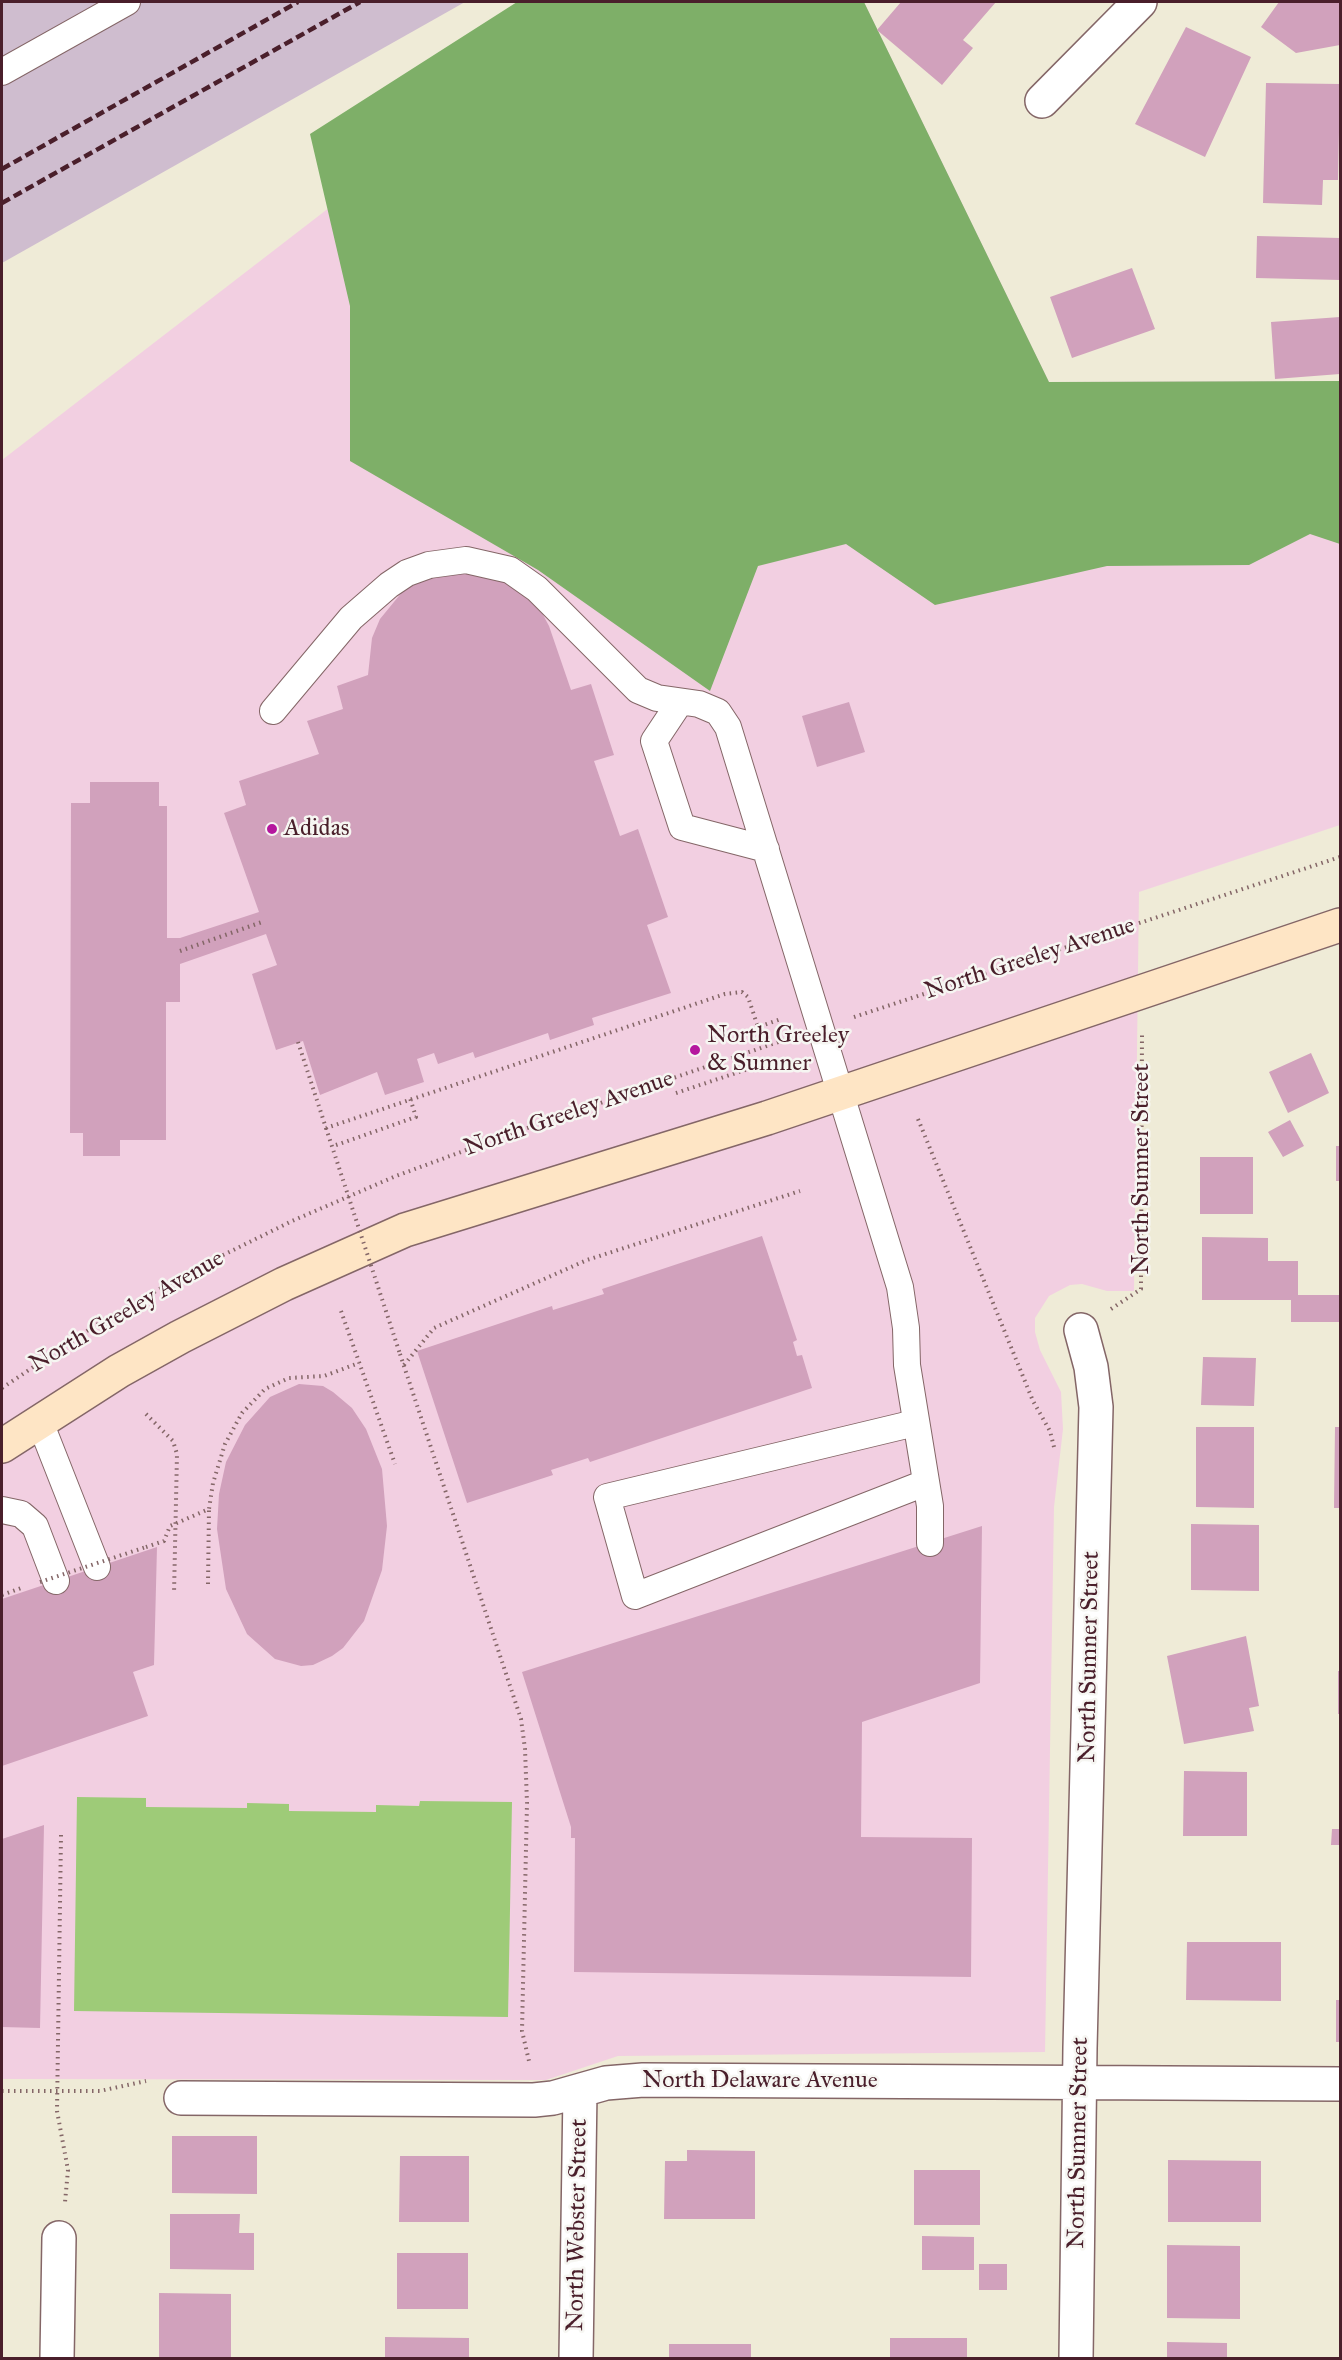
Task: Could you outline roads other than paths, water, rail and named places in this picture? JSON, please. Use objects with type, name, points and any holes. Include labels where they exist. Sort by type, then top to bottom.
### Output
[{"type":"main road","name":"North Greeley Avenue","points":[[2,1446],[119,1371],[180,1337],[284,1284],[375,1242],[451,1215],[527,1194],[767,1118],[842,1090],[1341,925]]},
{"type":"street","points":[[1042,101],[1102,37],[1140,2]]},
{"type":"street","name":"North Sumner Street","points":[[1076,2358],[1079,2083],[1096,1407],[1091,1367],[1081,1330]]},
{"type":"street","name":"North Delaware Avenue","points":[[181,2098],[534,2100],[606,2084],[644,2080],[1341,2084]]},
{"type":"street","name":"North Webster Street","points":[[576,2358],[580,2091]]},
{"type":"street","points":[[57,2358],[59,2238]]},
{"type":"lane","points":[[2,72],[127,2]]},
{"type":"lane","points":[[273,711],[351,618],[389,585],[407,573],[429,565],[448,560],[466,560],[510,570],[537,589],[638,690],[657,698],[699,704],[718,712],[728,727],[842,1090],[900,1287],[906,1328],[907,1365],[931,1524],[930,1543]]},
{"type":"lane","points":[[680,702],[654,741],[682,826],[766,849]]},
{"type":"lane","points":[[40,1422],[97,1567]]},
{"type":"lane","points":[[915,1423],[607,1497],[635,1596],[926,1483]]},
{"type":"lane","points":[[2,1510],[21,1514],[35,1526],[48,1582]]},
{"type":"railway","points":[[2,169],[298,2]]},
{"type":"railway","points":[[2,203],[360,2]]},
{"type":"place","name":"Adidas","points":[[272,829]]},
{"type":"place","name":"North Greeley & Sumner","points":[[695,1050]]}]
